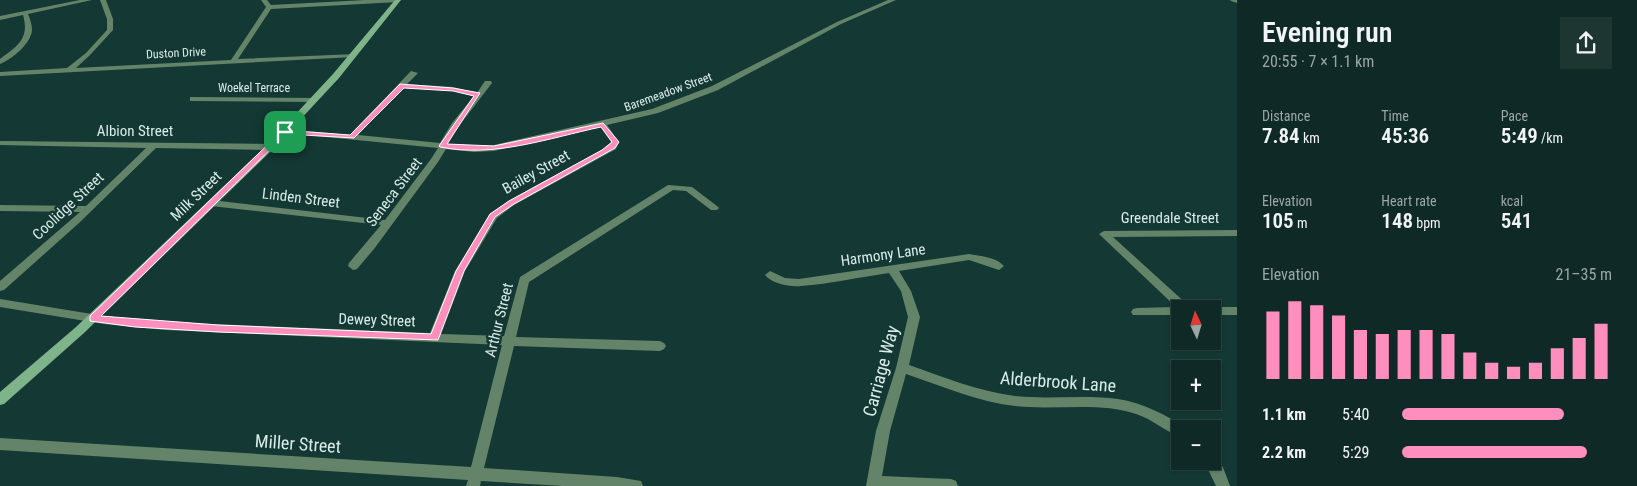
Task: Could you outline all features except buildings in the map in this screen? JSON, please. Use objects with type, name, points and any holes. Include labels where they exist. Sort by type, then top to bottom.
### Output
[{"type":"street","points":[[0,18],[89,0]]},
{"type":"street","points":[[69,70],[88,54],[110,30],[110,19],[103,0]]},
{"type":"street","points":[[264,0],[269,7]]},
{"type":"street","points":[[269,7],[398,0]]},
{"type":"street","name":"Milk Street","points":[[0,400],[93,318],[285,132],[354,55],[398,0]]},
{"type":"street","name":"Baremeadow Street","points":[[285,132],[474,149],[494,148],[603,125],[655,111],[706,92],[839,23],[893,0]]},
{"type":"street","points":[[233,61],[269,7]]},
{"type":"street","points":[[0,62],[27,39],[29,30],[25,13]]},
{"type":"street","name":"Duston Drive","points":[[0,74],[354,55]]},
{"type":"street","points":[[352,137],[414,73]]},
{"type":"street","name":"Seneca Street","points":[[353,266],[388,223],[438,155],[442,146],[477,95],[488,83]]},
{"type":"street","points":[[402,86],[453,89],[477,95]]},
{"type":"street","name":"Woekel Terrace","points":[[193,99],[314,100]]},
{"type":"street","name":"Bailey Street","points":[[434,338],[460,271],[492,216],[511,202],[613,147],[616,142],[603,125]]},
{"type":"street","name":"Albion Street","points":[[0,143],[270,147]]},
{"type":"street","name":"Coolidge Street","points":[[0,287],[76,222],[154,145]]},
{"type":"street","name":"Arthur Street","points":[[474,480],[524,280],[663,191],[671,188],[689,189],[714,208]]},
{"type":"street","name":"Linden Street","points":[[211,203],[388,223]]},
{"type":"street","points":[[0,208],[89,208]]},
{"type":"street","name":"Greendale Street","points":[[1175,300],[1104,234],[1237,233]]},
{"type":"street","name":"Harmony Lane","points":[[770,275],[782,281],[799,282],[969,258],[987,261],[999,266]]},
{"type":"street","name":"Carriage Way","points":[[874,484],[883,431],[902,368],[914,317],[906,291],[892,269]]},
{"type":"street","name":"Dewey Street","points":[[0,303],[93,318],[218,329],[660,346]]},
{"type":"street","points":[[1137,312],[1171,311]]},
{"type":"street","points":[[1221,311],[1237,311]]},
{"type":"street","name":"Alderbrook Lane","points":[[902,368],[992,396],[1014,400],[1032,402],[1113,402],[1153,414],[1171,425]]},
{"type":"street","name":"Miller Street","points":[[0,444],[474,480],[593,481],[636,486]]},
{"type":"street","points":[[1217,470],[1223,486]]},
{"type":"street","points":[[874,484],[951,486]]},
{"type":"route","points":[[402,86],[462,90],[477,95],[442,146],[474,149],[494,148],[603,125],[616,142],[613,147],[605,152],[511,202],[492,216],[460,271],[434,338],[218,329],[93,318],[285,132],[352,137],[402,86]]}]
